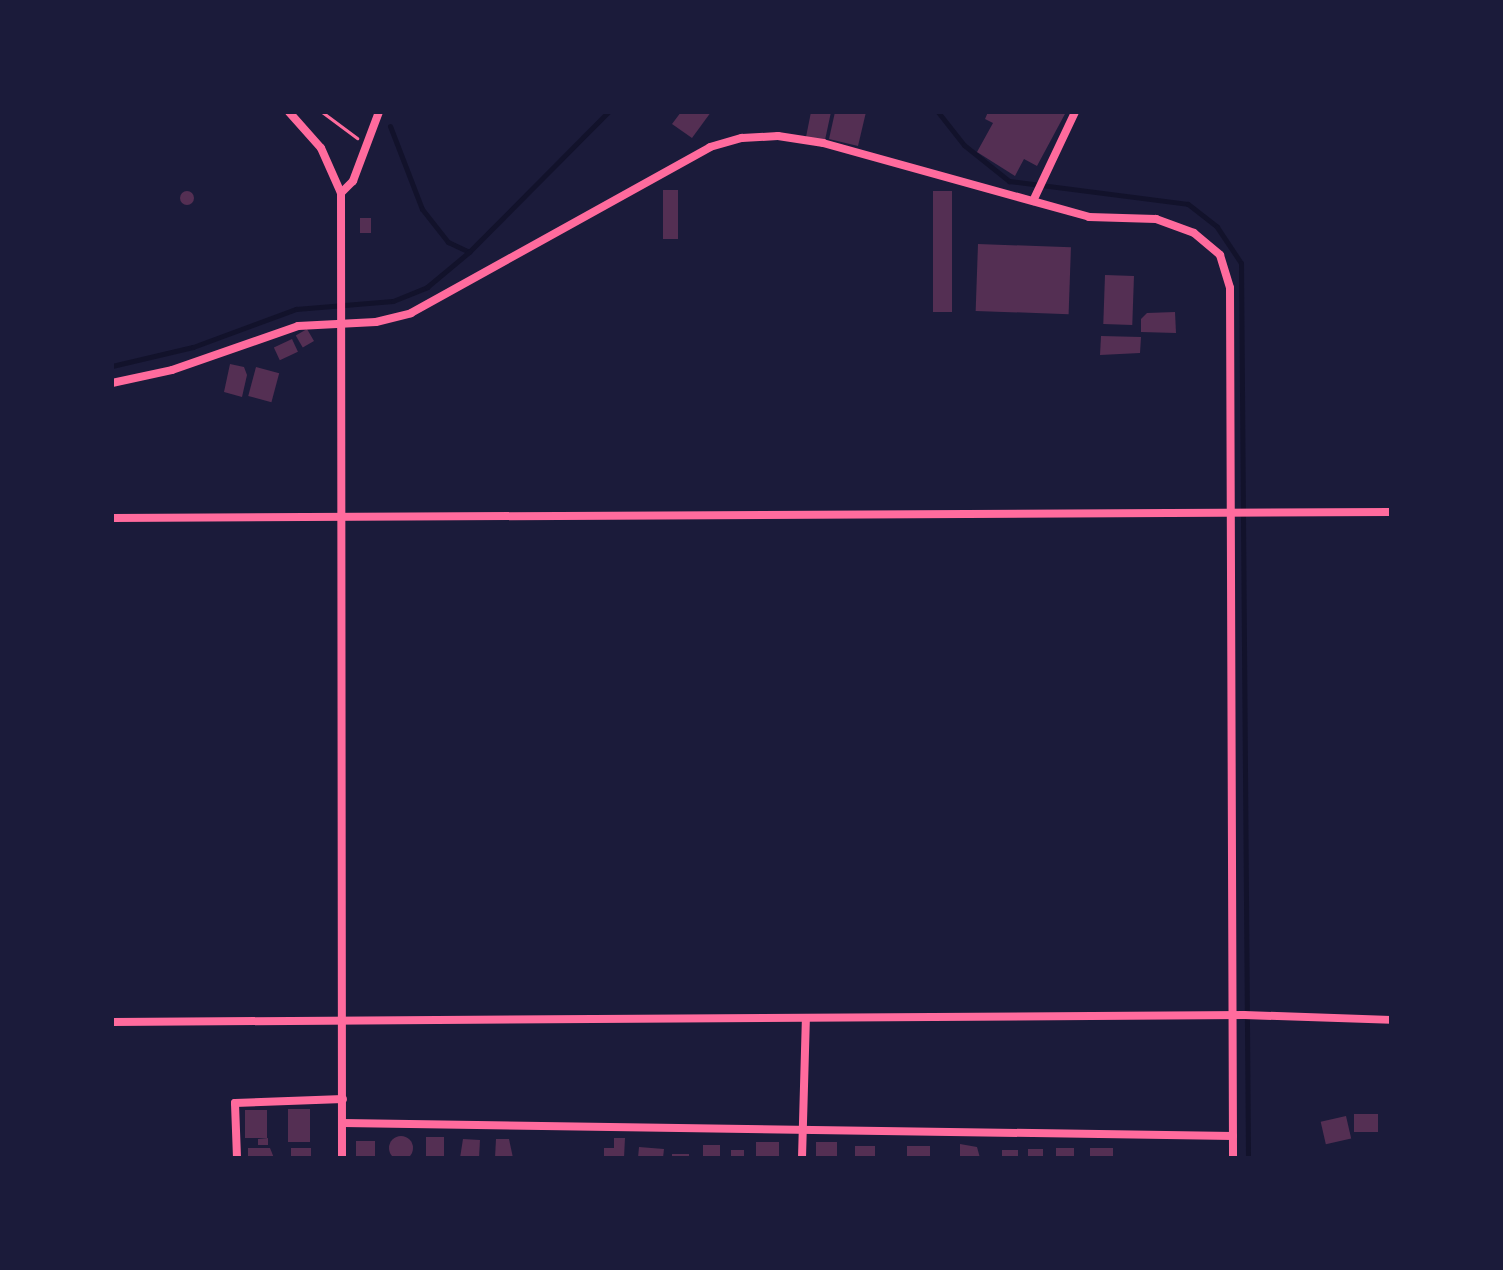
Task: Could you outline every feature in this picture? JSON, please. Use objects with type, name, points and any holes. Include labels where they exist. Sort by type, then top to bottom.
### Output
[{"type":"street","points":[[289,112],[321,148],[341,193],[345,309],[342,1158]]},
{"type":"street","points":[[341,193],[353,181],[379,112]]},
{"type":"street","points":[[1033,201],[1075,112]]},
{"type":"street","points":[[112,383],[172,370],[345,309],[376,322],[411,313],[710,147],[742,138],[778,136],[823,143],[1089,217],[1178,224],[1220,255],[1230,288],[1234,512],[1233,1158]]},
{"type":"street","points":[[112,518],[1391,512]]},
{"type":"street","points":[[112,1022],[1232,1015],[1391,1020]]},
{"type":"street","points":[[802,1158],[806,1019]]},
{"type":"street","points":[[237,1158],[235,1103],[343,1099]]},
{"type":"street","points":[[343,1123],[1233,1136]]},
{"type":"path","points":[[322,112],[366,145]]},
{"type":"building","points":[[681,112],[711,112],[692,138],[672,124]]},
{"type":"building","points":[[811,112],[831,112],[825,140],[806,137]]},
{"type":"building","points":[[835,112],[866,112],[858,146],[829,139]]},
{"type":"building","points":[[988,112],[1066,112],[1037,166],[1024,159],[1015,176],[977,152],[993,123],[985,119]]},
{"type":"building","points":[[663,190],[678,190],[678,239],[663,239]]},
{"type":"building","points":[[187,191],[194,198],[187,205],[180,198]]},
{"type":"building","points":[[933,191],[952,191],[952,312],[933,312]]},
{"type":"building","points":[[360,218],[371,218],[371,233],[360,233]]},
{"type":"building","points":[[978,244],[1071,247],[1069,314],[976,311]]},
{"type":"building","points":[[1105,275],[1134,276],[1132,325],[1103,324]]},
{"type":"building","points":[[1175,312],[1176,333],[1141,332],[1141,319],[1147,313]]},
{"type":"building","points":[[307,329],[314,341],[303,348],[296,336]]},
{"type":"building","points":[[1101,336],[1141,337],[1140,353],[1100,355]]},
{"type":"building","points":[[292,339],[298,352],[280,360],[274,347]]},
{"type":"building","points":[[230,364],[244,367],[247,375],[242,397],[224,392]]},
{"type":"building","points":[[256,367],[279,373],[271,402],[248,396]]},
{"type":"building","points":[[288,1109],[310,1109],[310,1142],[288,1142]]},
{"type":"building","points":[[245,1110],[267,1110],[267,1138],[245,1138]]},
{"type":"building","points":[[1354,1114],[1378,1114],[1378,1132],[1354,1132]]},
{"type":"building","points":[[1346,1116],[1351,1138],[1326,1144],[1321,1122]]},
{"type":"building","points":[[401,1136],[410,1139],[413,1148],[410,1157],[401,1160],[392,1157],[389,1148],[392,1139]]},
{"type":"building","points":[[426,1137],[444,1137],[444,1158],[426,1158]]},
{"type":"building","points":[[268,1138],[268,1145],[258,1145],[258,1139]]},
{"type":"building","points":[[614,1138],[625,1138],[624,1158],[604,1158],[604,1148],[614,1148]]},
{"type":"building","points":[[463,1139],[480,1140],[479,1158],[460,1158]]},
{"type":"building","points":[[496,1139],[509,1139],[513,1158],[495,1158]]},
{"type":"building","points":[[356,1141],[375,1141],[375,1158],[356,1158]]},
{"type":"building","points":[[756,1142],[779,1142],[779,1158],[756,1158]]},
{"type":"building","points":[[816,1142],[837,1142],[837,1158],[816,1158]]},
{"type":"building","points":[[960,1144],[977,1147],[980,1158],[960,1158]]},
{"type":"building","points":[[703,1145],[720,1145],[720,1158],[703,1158]]},
{"type":"building","points":[[855,1146],[875,1146],[875,1158],[855,1158]]},
{"type":"building","points":[[907,1146],[930,1146],[930,1158],[907,1158]]},
{"type":"building","points":[[639,1147],[664,1149],[663,1158],[638,1158]]},
{"type":"building","points":[[248,1148],[270,1148],[274,1158],[248,1158]]},
{"type":"building","points":[[291,1148],[311,1148],[311,1158],[291,1158]]},
{"type":"building","points":[[1056,1148],[1074,1148],[1074,1158],[1056,1158]]},
{"type":"building","points":[[1090,1148],[1113,1148],[1113,1158],[1090,1158]]},
{"type":"building","points":[[1028,1149],[1043,1149],[1043,1158],[1028,1158]]},
{"type":"building","points":[[731,1150],[744,1150],[744,1158],[731,1158]]},
{"type":"building","points":[[1002,1150],[1018,1150],[1018,1158],[1002,1158]]},
{"type":"building","points":[[672,1154],[689,1154],[689,1158],[672,1158]]},
{"type":"waterway","points":[[390,126],[422,209],[448,242],[469,252],[608,112]]},
{"type":"waterway","points":[[938,112],[964,145],[1009,181],[1188,204],[1217,227],[1241,263],[1248,1158]]},
{"type":"waterway","points":[[112,366],[193,347],[296,309],[393,301],[427,287],[469,252]]}]
